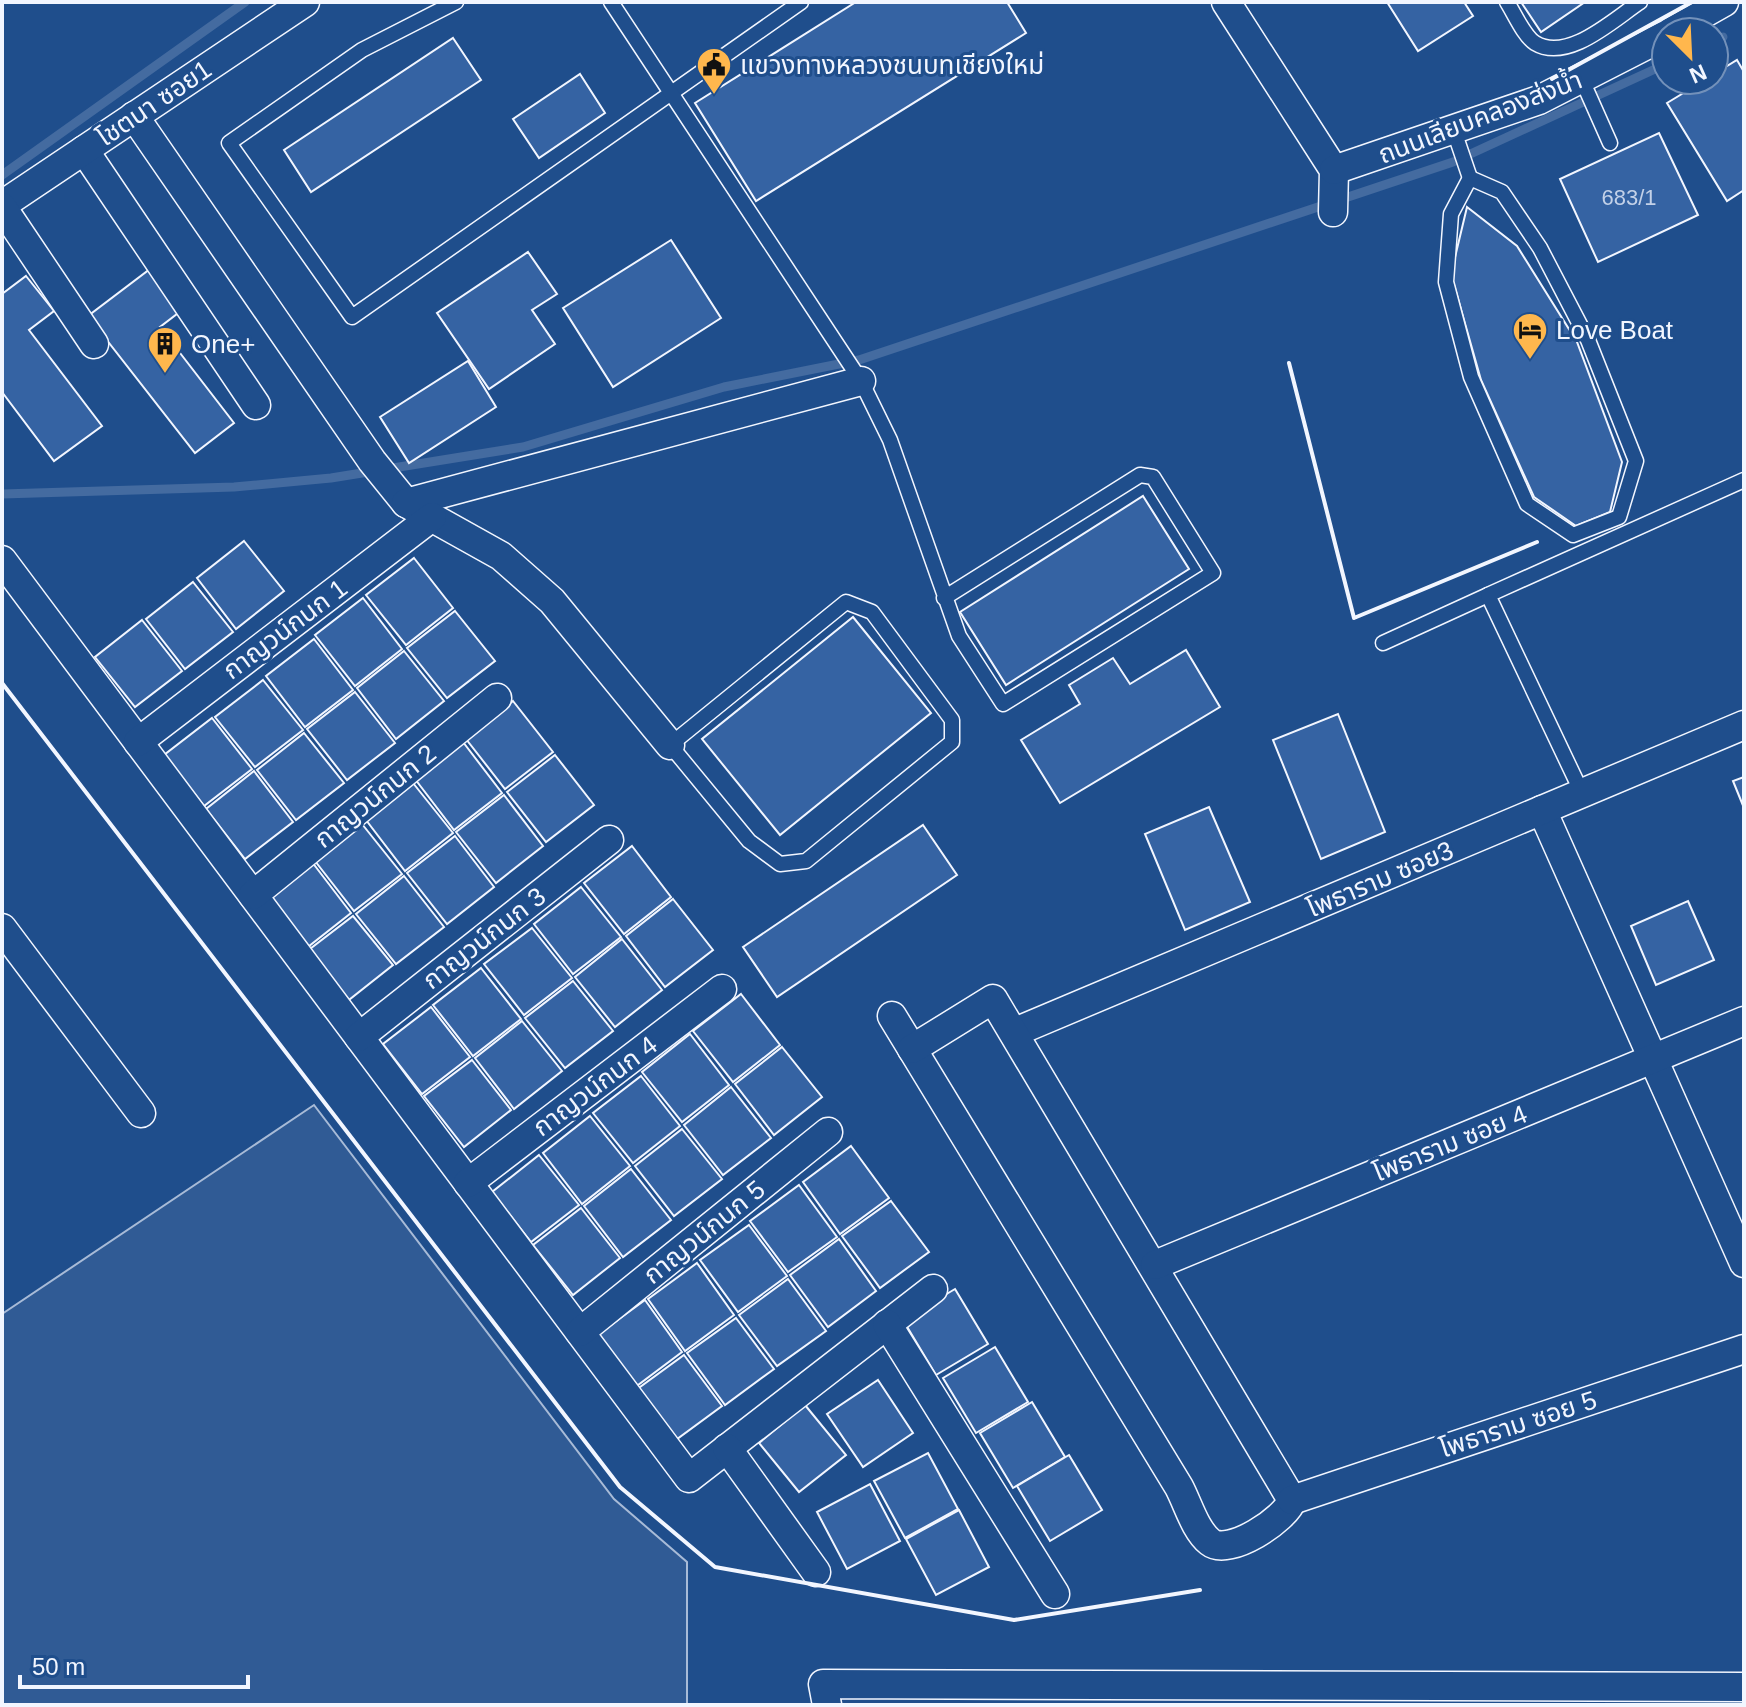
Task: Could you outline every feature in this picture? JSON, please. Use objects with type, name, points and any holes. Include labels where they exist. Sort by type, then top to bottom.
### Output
[{"type":"street","name":"โชตนา ซอย1","points":[[2,206],[305,2]]},
{"type":"street","points":[[1226,2],[1334,170],[1333,212]]},
{"type":"street","name":"ถนนเลียบคลองส่งน้ำ","points":[[1699,16],[1724,2]]},
{"type":"street","points":[[1740,2],[1744,8]]},
{"type":"street","name":"ถนนเลียบคลองส่งน้ำ","points":[[1334,170],[1539,100],[1650,43]]},
{"type":"street","points":[[134,116],[372,461],[406,503],[501,556],[552,601],[670,745]]},
{"type":"street","points":[[84,150],[256,405]]},
{"type":"street","points":[[2,206],[94,344]]},
{"type":"street","points":[[406,503],[861,381]]},
{"type":"street","name":"กาญวน์กนก 1","points":[[138,742],[432,517]]},
{"type":"street","points":[[2,560],[689,1478],[933,1289]]},
{"type":"street","name":"กาญวน์กนก 2","points":[[253,895],[497,698]]},
{"type":"street","name":"โพธาราม ซอย3","points":[[1015,1032],[1744,725]]},
{"type":"street","points":[[1542,810],[1744,1263]]},
{"type":"street","name":"กาญวน์กนก 3","points":[[359,1037],[609,840]]},
{"type":"street","points":[[2,928],[141,1113]]},
{"type":"street","name":"กาญวน์กนก 4","points":[[468,1183],[722,989]]},
{"type":"street","points":[[892,1016],[912,1049],[1171,1474],[1202,1533],[1212,1544],[1234,1545],[1283,1516],[1292,1500],[1155,1265],[993,999],[912,1049]]},
{"type":"street","name":"โพธาราม ซอย 4","points":[[1155,1265],[1744,1021]]},
{"type":"street","name":"กาญวน์กนก 5","points":[[580,1332],[828,1132]]},
{"type":"street","points":[[887,1324],[1055,1594]]},
{"type":"street","name":"โพธาราม ซอย 5","points":[[1292,1500],[1744,1349]]},
{"type":"street","points":[[727,1448],[816,1572]]},
{"type":"street","points":[[825,1694],[1744,1687]]},
{"type":"lane","points":[[456,2],[362,50],[229,143],[352,317],[801,2]]},
{"type":"lane","points":[[611,2],[861,381],[890,440],[944,598],[959,636],[1003,704],[1213,573],[1153,477],[1140,475],[944,598]]},
{"type":"lane","points":[[1507,2],[1533,42],[1553,49],[1574,44],[1640,2]]},
{"type":"lane","points":[[1582,80],[1610,143]]},
{"type":"lane","points":[[1454,131],[1470,178],[1451,214],[1446,282],[1471,377],[1527,504],[1573,535],[1619,517],[1636,461],[1588,340],[1540,248],[1502,192],[1470,178]]},
{"type":"lane","points":[[1383,643],[1744,480]]},
{"type":"lane","points":[[1488,595],[1582,793]]},
{"type":"lane","points":[[846,602],[872,612],[952,720],[952,742],[806,861],[780,864],[749,841],[670,745],[846,602]]},
{"type":"shaded area","points":[[314,1105],[614,1499],[687,1562],[687,1705],[2,1705],[2,1314]]},
{"type":"building","points":[[856,2],[1007,2],[1026,33],[756,201],[695,103]]},
{"type":"building","points":[[1387,2],[1464,2],[1473,16],[1418,51]]},
{"type":"building","points":[[1521,2],[1585,2],[1541,32]]},
{"type":"building","points":[[453,38],[481,80],[311,192],[284,150]]},
{"type":"building","points":[[1737,60],[1744,72],[1744,190],[1727,201],[1667,103],[1679,96],[1730,96],[1730,64]]},
{"type":"building","points":[[580,74],[605,113],[539,158],[513,119]]},
{"type":"building","points":[[1659,133],[1698,215],[1598,262],[1560,179]]},
{"type":"building","name":"Love Boat","points":[[1467,207],[1517,246],[1577,342],[1622,462],[1610,512],[1576,526],[1534,497],[1481,380],[1451,274]]},
{"type":"building","points":[[671,240],[721,318],[613,387],[563,308]]},
{"type":"building","points":[[528,252],[557,294],[532,310],[555,344],[489,389],[437,313]]},
{"type":"building","name":"One+","points":[[154,266],[186,307],[160,327],[234,423],[195,453],[88,316]]},
{"type":"building","points":[[26,276],[54,311],[29,330],[102,426],[54,461],[2,392],[2,294]]},
{"type":"building","points":[[468,361],[496,407],[409,463],[380,417]]},
{"type":"building","points":[[1143,496],[1189,569],[1006,685],[960,612]]},
{"type":"building","points":[[244,541],[284,591],[236,629],[197,578]]},
{"type":"building","points":[[414,558],[453,608],[406,645],[366,595]]},
{"type":"building","points":[[193,582],[233,632],[185,669],[146,619]]},
{"type":"building","points":[[363,598],[402,649],[355,686],[315,635]]},
{"type":"building","points":[[455,611],[495,661],[447,698],[407,648]]},
{"type":"building","points":[[853,617],[931,713],[780,835],[702,739]]},
{"type":"building","points":[[142,620],[182,671],[135,707],[95,657]]},
{"type":"building","points":[[314,639],[353,690],[305,727],[266,676]]},
{"type":"building","points":[[1186,650],[1220,707],[1060,803],[1021,740],[1080,704],[1069,685],[1113,658],[1130,684]]},
{"type":"building","points":[[404,651],[444,701],[396,739],[357,688]]},
{"type":"building","points":[[263,680],[303,730],[255,767],[215,717]]},
{"type":"building","points":[[355,692],[395,743],[347,780],[307,729]]},
{"type":"building","points":[[513,701],[553,752],[505,789],[466,739]]},
{"type":"building","points":[[1338,714],[1385,832],[1321,859],[1273,740]]},
{"type":"building","points":[[212,718],[252,769],[204,806],[164,755]]},
{"type":"building","points":[[304,733],[344,783],[296,820],[257,770]]},
{"type":"building","points":[[463,742],[502,793],[454,830],[415,779]]},
{"type":"building","points":[[555,755],[594,805],[546,842],[507,792]]},
{"type":"building","points":[[254,771],[293,822],[245,859],[206,809]]},
{"type":"building","points":[[1744,777],[1744,808],[1733,781]]},
{"type":"building","points":[[413,783],[453,833],[405,871],[366,820]]},
{"type":"building","points":[[504,795],[543,846],[496,883],[456,832]]},
{"type":"building","points":[[1209,807],[1250,902],[1185,930],[1145,834]]},
{"type":"building","points":[[362,824],[402,874],[354,911],[315,861]]},
{"type":"building","points":[[923,825],[957,875],[777,997],[743,947]]},
{"type":"building","points":[[455,836],[494,887],[447,924],[407,873]]},
{"type":"building","points":[[632,846],[671,897],[624,934],[584,883]]},
{"type":"building","points":[[312,862],[351,913],[304,950],[264,899]]},
{"type":"building","points":[[404,876],[444,927],[396,964],[356,914]]},
{"type":"building","points":[[581,887],[621,937],[573,974],[534,924]]},
{"type":"building","points":[[673,899],[713,950],[665,987],[626,936]]},
{"type":"building","points":[[1688,901],[1714,960],[1656,985],[1631,926]]},
{"type":"building","points":[[353,916],[393,965],[345,1003],[306,952]]},
{"type":"building","points":[[532,928],[572,978],[524,1015],[484,964]]},
{"type":"building","points":[[622,939],[662,990],[615,1027],[575,977]]},
{"type":"building","points":[[481,968],[521,1019],[473,1056],[433,1005]]},
{"type":"building","points":[[573,981],[613,1031],[565,1068],[525,1018]]},
{"type":"building","points":[[741,994],[780,1045],[733,1082],[693,1031]]},
{"type":"building","points":[[431,1007],[470,1057],[422,1094],[383,1044]]},
{"type":"building","points":[[522,1021],[562,1071],[514,1109],[475,1058]]},
{"type":"building","points":[[690,1034],[729,1085],[682,1122],[642,1072]]},
{"type":"building","points":[[782,1047],[822,1097],[774,1135],[735,1084]]},
{"type":"building","points":[[472,1060],[511,1110],[464,1147],[424,1096]]},
{"type":"building","points":[[641,1076],[680,1126],[633,1163],[593,1113]]},
{"type":"building","points":[[731,1087],[771,1138],[723,1175],[684,1125]]},
{"type":"building","points":[[590,1116],[630,1166],[582,1204],[543,1153]]},
{"type":"building","points":[[682,1129],[722,1179],[674,1216],[635,1166]]},
{"type":"building","points":[[851,1146],[889,1198],[840,1234],[803,1182]]},
{"type":"building","points":[[539,1155],[579,1205],[531,1242],[492,1192]]},
{"type":"building","points":[[631,1169],[671,1220],[623,1257],[584,1206]]},
{"type":"building","points":[[799,1185],[837,1237],[788,1272],[750,1221]]},
{"type":"building","points":[[891,1201],[929,1252],[880,1288],[842,1236]]},
{"type":"building","points":[[581,1208],[620,1258],[573,1295],[533,1245]]},
{"type":"building","points":[[749,1225],[787,1276],[738,1312],[700,1260]]},
{"type":"building","points":[[839,1239],[876,1291],[828,1327],[790,1275]]},
{"type":"building","points":[[697,1263],[734,1315],[685,1351],[648,1299]]},
{"type":"building","points":[[788,1279],[826,1331],[777,1366],[739,1315]]},
{"type":"building","points":[[955,1289],[988,1344],[936,1375],[903,1320]]},
{"type":"building","points":[[645,1300],[682,1352],[634,1388],[596,1336]]},
{"type":"building","points":[[736,1318],[774,1369],[725,1405],[687,1353]]},
{"type":"building","points":[[995,1347],[1028,1402],[976,1433],[943,1378]]},
{"type":"building","points":[[684,1355],[722,1406],[673,1442],[636,1390]]},
{"type":"building","points":[[878,1380],[913,1433],[863,1467],[827,1414]]},
{"type":"building","points":[[1032,1402],[1065,1457],[1013,1488],[980,1433]]},
{"type":"building","points":[[805,1405],[846,1455],[799,1492],[759,1443]]},
{"type":"building","points":[[928,1453],[958,1509],[905,1538],[874,1481]]},
{"type":"building","points":[[1069,1455],[1102,1510],[1050,1541],[1017,1486]]},
{"type":"building","points":[[870,1484],[900,1541],[847,1569],[817,1512]]},
{"type":"building","points":[[959,1510],[989,1567],[936,1595],[906,1539]]},
{"type":"waterway","points":[[2,175],[245,2]]},
{"type":"waterway","points":[[2,494],[234,487],[331,478],[523,447],[724,387],[859,360],[1453,162],[1650,71]]},
{"type":"wall","points":[[1552,79],[1692,2]]},
{"type":"wall","points":[[1289,363],[1354,618],[1537,542]]},
{"type":"wall","points":[[2,683],[620,1487],[715,1567],[1014,1620],[1200,1590]]},
{"type":"place","name":"แขวงทางหลวงชนบทเชียงใหม่","points":[[714,96]]},
{"type":"place","name":"Love Boat","points":[[1530,361]]},
{"type":"place","name":"One+","points":[[165,375]]}]
